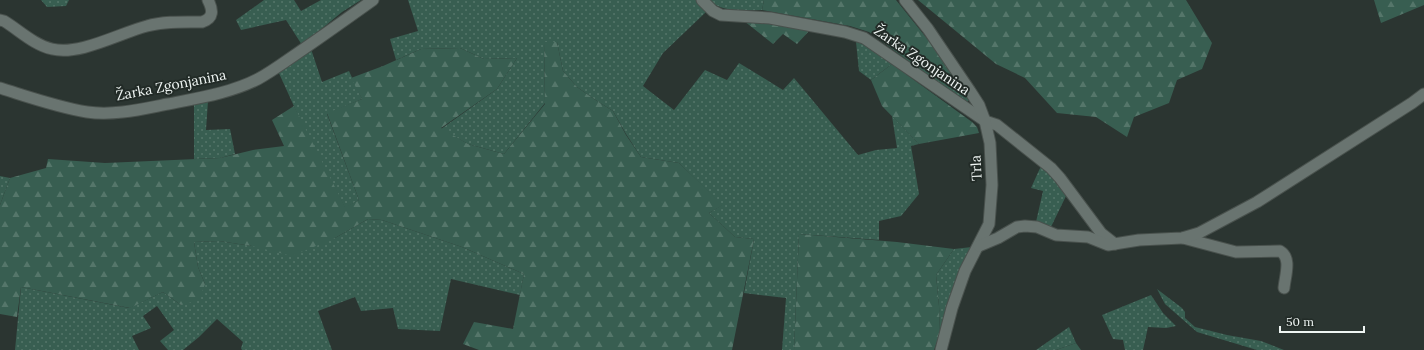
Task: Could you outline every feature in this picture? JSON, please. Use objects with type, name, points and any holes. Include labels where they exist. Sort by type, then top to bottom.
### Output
[{"type":"street","points":[[0,20],[4,21],[43,46],[53,50],[69,50],[89,46],[148,25],[178,22],[202,22],[210,18],[212,14],[212,8],[208,0]]},
{"type":"street","name":"Žarka Zgonjanina","points":[[0,88],[61,107],[102,113],[148,107],[210,96],[260,78],[373,0]]},
{"type":"street","name":"Žarka Zgonjanina","points":[[702,0],[713,11],[721,15],[770,18],[845,32],[864,38],[985,121],[997,125],[1051,168],[1101,233],[1114,244]]},
{"type":"street","name":"Trla","points":[[905,0],[954,66],[979,105],[985,121],[990,143],[992,193],[989,224],[965,271],[952,308],[940,350]]},
{"type":"street","points":[[978,246],[998,238],[1012,230],[1025,226],[1037,227],[1056,235],[1088,237],[1100,243],[1108,244],[1139,240],[1182,238],[1199,232],[1257,202],[1424,94]]},
{"type":"street","points":[[1182,238],[1236,252],[1280,251],[1284,253],[1287,260],[1284,288]]},
{"type":"green space","points":[[41,0],[69,0],[66,6],[47,7]]},
{"type":"green space","points":[[264,0],[294,0],[301,11],[321,0],[361,0],[342,12],[302,45],[286,20],[241,30],[236,20]]},
{"type":"green space","points":[[408,0],[697,0],[706,12],[663,53],[643,86],[674,110],[705,70],[727,80],[739,63],[783,90],[794,78],[858,155],[876,150],[897,148],[892,116],[919,144],[911,146],[919,194],[901,216],[879,221],[879,240],[799,234],[794,350],[782,350],[786,298],[744,293],[754,239],[735,237],[709,213],[722,205],[679,163],[641,157],[613,111],[577,87],[563,71],[557,42],[544,42],[545,103],[504,154],[468,144],[441,129],[497,89],[517,58],[484,59],[460,48],[421,49],[396,60],[390,39],[418,31]]},
{"type":"green space","points":[[708,0],[764,0],[762,10],[734,10],[720,7]]},
{"type":"green space","points":[[764,0],[896,0],[945,61],[929,76],[869,32],[850,26],[762,10]]},
{"type":"green space","points":[[918,0],[1186,0],[1212,43],[1202,69],[1177,80],[1169,103],[1134,117],[1127,137],[1096,117],[1057,113],[1025,78],[996,64]]},
{"type":"green space","points":[[1374,0],[1424,0],[1424,5],[1381,23]]},
{"type":"green space","points":[[768,20],[810,30],[797,44],[783,34],[773,44],[744,21]]},
{"type":"green space","points":[[544,42],[557,42],[563,71],[577,87],[613,111],[626,135],[641,157],[679,163],[723,205],[709,213],[735,237],[754,239],[732,350],[479,350],[463,344],[474,322],[513,329],[524,274],[462,247],[382,220],[368,219],[335,238],[292,256],[252,246],[219,241],[194,242],[198,267],[205,284],[199,300],[181,305],[163,292],[130,308],[21,287],[17,317],[0,314],[0,205],[10,178],[46,168],[48,159],[105,163],[220,158],[253,150],[284,146],[272,120],[294,106],[345,207],[359,200],[327,113],[362,99],[351,78],[421,49],[460,48],[484,59],[517,58],[497,89],[441,128],[468,144],[504,154],[545,104]]},
{"type":"green space","points":[[856,42],[868,45],[892,64],[871,80],[859,71]]},
{"type":"green space","points":[[311,49],[322,82],[349,71],[362,99],[327,114],[359,200],[345,208],[302,124],[278,71]]},
{"type":"green space","points":[[945,61],[971,98],[965,104],[929,76]]},
{"type":"green space","points":[[892,64],[972,122],[977,127],[979,133],[919,144],[882,106],[871,80]]},
{"type":"green space","points":[[208,101],[206,130],[230,129],[235,154],[220,158],[194,159],[194,102]]},
{"type":"green space","points":[[1041,166],[1052,176],[1066,196],[1050,229],[1036,222],[1043,191],[1031,188]]},
{"type":"green space","points":[[0,176],[10,178],[0,205]]},
{"type":"green space","points":[[368,219],[382,220],[462,247],[524,274],[520,295],[451,279],[440,331],[398,329],[393,308],[361,311],[355,297],[318,311],[332,350],[242,350],[241,348],[243,342],[217,319],[183,350],[168,350],[160,341],[174,330],[157,306],[143,316],[151,328],[132,336],[139,350],[15,350],[21,287],[129,308],[163,292],[181,305],[205,284],[198,267],[194,242],[219,241],[252,246],[335,238]]},
{"type":"green space","points":[[799,234],[897,242],[954,249],[936,275],[940,333],[934,350],[794,350]]},
{"type":"green space","points":[[972,247],[952,293],[940,333],[936,275],[954,249]]},
{"type":"green space","points":[[1157,289],[1182,308],[1185,312],[1185,318],[1195,327],[1261,341],[1284,350],[1257,350],[1197,332],[1165,304]]},
{"type":"green space","points":[[1151,295],[1163,313],[1176,326],[1166,328],[1148,327],[1143,350],[1125,350],[1123,340],[1113,339],[1102,315]]},
{"type":"green space","points":[[1069,327],[1076,343],[1056,350],[1036,350]]},
{"type":"green space","points":[[1076,343],[1081,350],[1056,350]]}]
